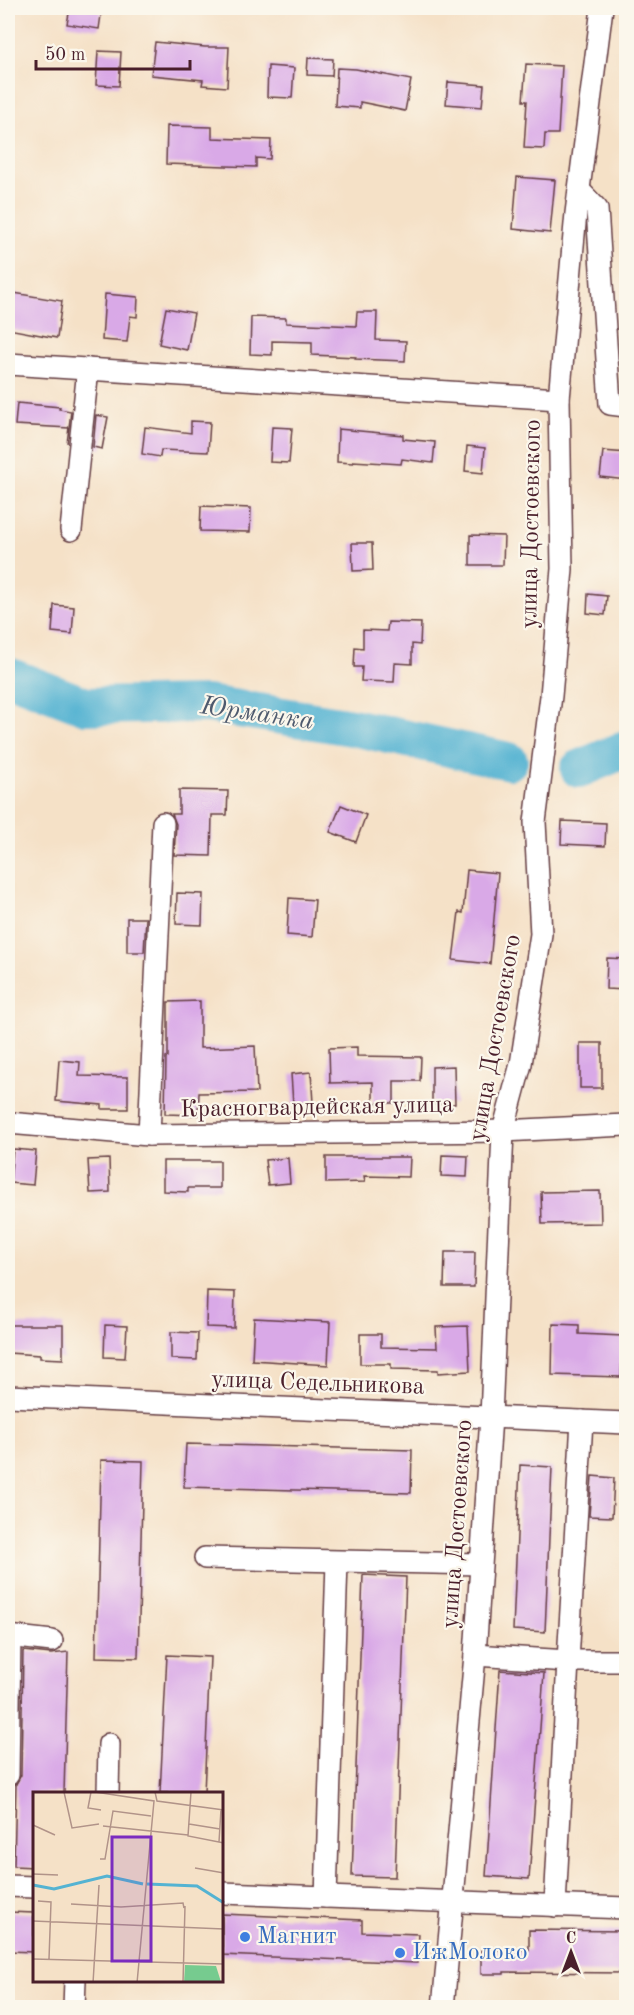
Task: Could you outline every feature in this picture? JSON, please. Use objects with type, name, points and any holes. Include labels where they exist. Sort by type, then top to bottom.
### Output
[{"type":"street","name":"улица Достоевского","points":[[443,2007],[475,1655],[491,1416],[503,1131],[521,1064],[541,934],[535,822],[551,696],[562,569],[559,399],[579,190],[602,8]]},
{"type":"street","points":[[579,190],[597,209],[610,404],[627,406]]},
{"type":"street","points":[[8,364],[559,399]]},
{"type":"street","points":[[71,530],[88,369]]},
{"type":"street","points":[[149,1135],[163,823]]},
{"type":"street","name":"Красногвардейская улица","points":[[8,1123],[149,1135],[503,1131],[627,1125]]},
{"type":"street","name":"улица Седельникова","points":[[8,1396],[627,1423]]},
{"type":"street","points":[[555,1906],[582,1421]]},
{"type":"street","points":[[205,1558],[480,1564]]},
{"type":"street","points":[[326,1897],[337,1562]]},
{"type":"street","points":[[8,1775],[9,1636],[52,1641]]},
{"type":"street","points":[[475,1655],[627,1661]]},
{"type":"street","points":[[108,1792],[109,1744]]},
{"type":"street","points":[[8,1886],[33,1887]]},
{"type":"street","points":[[224,1893],[627,1908]]},
{"type":"street","points":[[74,2007],[75,1982]]},
{"type":"building","points":[[70,8],[102,8],[99,29],[67,24]]},
{"type":"building","points":[[155,42],[229,47],[227,87],[202,85],[203,80],[151,75]]},
{"type":"building","points":[[98,51],[121,52],[119,86],[96,85]]},
{"type":"building","points":[[308,58],[333,59],[332,76],[307,75]]},
{"type":"building","points":[[526,64],[562,66],[558,134],[545,134],[544,149],[524,148],[527,101],[523,101]]},
{"type":"building","points":[[268,66],[294,68],[292,98],[267,97]]},
{"type":"building","points":[[337,68],[356,69],[411,80],[405,111],[360,102],[360,108],[335,106]]},
{"type":"building","points":[[448,82],[484,85],[482,107],[446,104]]},
{"type":"building","points":[[167,126],[212,127],[212,138],[271,140],[270,159],[256,158],[256,167],[166,164]]},
{"type":"building","points":[[517,177],[555,180],[550,233],[513,229]]},
{"type":"building","points":[[8,292],[62,301],[57,338],[8,329]]},
{"type":"building","points":[[105,294],[138,297],[137,317],[130,316],[127,342],[102,340]]},
{"type":"building","points":[[166,308],[194,313],[187,350],[159,344]]},
{"type":"building","points":[[357,312],[377,312],[376,340],[406,341],[405,361],[312,355],[312,342],[272,341],[272,355],[250,354],[251,317],[286,318],[286,323],[356,326]]},
{"type":"building","points":[[17,403],[60,407],[59,409],[71,411],[69,428],[15,425]]},
{"type":"building","points":[[96,415],[108,417],[102,449],[93,447]]},
{"type":"building","points":[[191,421],[210,422],[208,452],[161,450],[160,457],[142,454],[145,427],[191,433]]},
{"type":"building","points":[[272,427],[292,428],[289,463],[270,462]]},
{"type":"building","points":[[338,429],[403,435],[403,439],[435,442],[433,463],[402,459],[401,464],[337,462]]},
{"type":"building","points":[[467,446],[485,448],[483,473],[465,471]]},
{"type":"building","points":[[603,451],[627,453],[627,480],[600,477]]},
{"type":"building","points":[[201,506],[251,508],[250,532],[200,531]]},
{"type":"building","points":[[470,535],[504,536],[503,565],[470,565]]},
{"type":"building","points":[[352,543],[372,543],[373,570],[353,571]]},
{"type":"building","points":[[588,594],[607,596],[605,615],[587,613]]},
{"type":"building","points":[[54,605],[74,607],[72,634],[52,632]]},
{"type":"building","points":[[388,622],[421,623],[420,645],[412,644],[412,664],[395,663],[394,682],[361,681],[362,667],[354,667],[355,647],[363,648],[363,630],[387,631]]},
{"type":"building","points":[[179,790],[228,791],[227,815],[212,815],[211,856],[174,855],[176,824],[172,814],[179,814]]},
{"type":"building","points":[[341,805],[366,815],[356,842],[330,832]]},
{"type":"building","points":[[562,821],[606,823],[605,846],[561,844]]},
{"type":"building","points":[[467,870],[498,873],[490,964],[453,960],[459,912],[463,913]]},
{"type":"building","points":[[177,893],[203,894],[202,925],[176,924]]},
{"type":"building","points":[[289,898],[315,900],[312,937],[287,935]]},
{"type":"building","points":[[127,918],[146,918],[144,952],[127,952]]},
{"type":"building","points":[[607,958],[627,959],[627,990],[606,989]]},
{"type":"building","points":[[200,1001],[200,1048],[255,1046],[257,1092],[199,1093],[198,1115],[165,1114],[168,1002]]},
{"type":"building","points":[[580,1043],[602,1043],[602,1088],[580,1088]]},
{"type":"building","points":[[357,1047],[357,1056],[421,1057],[420,1081],[394,1081],[394,1103],[373,1103],[373,1082],[330,1083],[329,1048]]},
{"type":"building","points":[[59,1060],[80,1062],[79,1076],[128,1077],[128,1109],[102,1109],[102,1105],[56,1101]]},
{"type":"building","points":[[454,1066],[455,1104],[432,1104],[432,1067]]},
{"type":"building","points":[[311,1072],[313,1103],[293,1104],[291,1074]]},
{"type":"building","points":[[13,1149],[36,1151],[33,1185],[10,1183]]},
{"type":"building","points":[[442,1155],[468,1156],[467,1177],[441,1176]]},
{"type":"building","points":[[326,1157],[410,1157],[409,1177],[364,1176],[365,1182],[326,1183]]},
{"type":"building","points":[[288,1158],[290,1183],[268,1185],[265,1160]]},
{"type":"building","points":[[109,1159],[110,1192],[90,1193],[88,1160]]},
{"type":"building","points":[[163,1161],[220,1161],[220,1188],[188,1188],[188,1192],[163,1191]]},
{"type":"building","points":[[600,1191],[601,1223],[542,1224],[541,1192]]},
{"type":"building","points":[[445,1252],[475,1252],[474,1287],[444,1287]]},
{"type":"building","points":[[207,1291],[235,1292],[234,1328],[206,1327]]},
{"type":"building","points":[[254,1318],[330,1322],[328,1365],[252,1360]]},
{"type":"building","points":[[553,1324],[579,1325],[579,1334],[623,1336],[621,1377],[552,1375]]},
{"type":"building","points":[[8,1325],[63,1325],[63,1359],[8,1353]]},
{"type":"building","points":[[105,1325],[127,1326],[125,1358],[104,1357]]},
{"type":"building","points":[[468,1326],[470,1371],[438,1373],[438,1370],[391,1369],[391,1364],[360,1364],[360,1334],[381,1334],[381,1347],[437,1348],[436,1327]]},
{"type":"building","points":[[171,1332],[198,1333],[197,1360],[171,1359]]},
{"type":"building","points":[[186,1444],[412,1450],[411,1493],[184,1487]]},
{"type":"building","points":[[101,1460],[143,1461],[138,1658],[96,1657]]},
{"type":"building","points":[[520,1465],[552,1467],[545,1632],[513,1630]]},
{"type":"building","points":[[592,1476],[614,1478],[612,1517],[589,1516]]},
{"type":"building","points":[[363,1575],[406,1577],[395,1877],[352,1876]]},
{"type":"building","points":[[23,1651],[51,1654],[68,1652],[64,1792],[33,1792],[33,1867],[14,1866],[16,1784],[21,1775]]},
{"type":"building","points":[[167,1655],[210,1657],[204,1792],[160,1792]]},
{"type":"building","points":[[500,1670],[544,1673],[529,1879],[486,1876]]},
{"type":"building","points":[[8,1912],[33,1913],[33,1952],[8,1951]]},
{"type":"building","points":[[224,1914],[362,1920],[362,1932],[419,1934],[417,1963],[224,1955]]},
{"type":"building","points":[[529,1930],[627,1931],[627,1973],[504,1972],[504,1974],[481,1974],[481,1950],[529,1950]]},
{"type":"waterway","name":"Юрманка","points":[[8,676],[86,706],[207,704],[352,727],[509,761]]},
{"type":"waterway","name":"Юрманка","points":[[579,769],[626,749]]},
{"type":"place","name":"Магнит","points":[[245,1937]]},
{"type":"place","name":"ИжМолоко","points":[[400,1953]]}]
